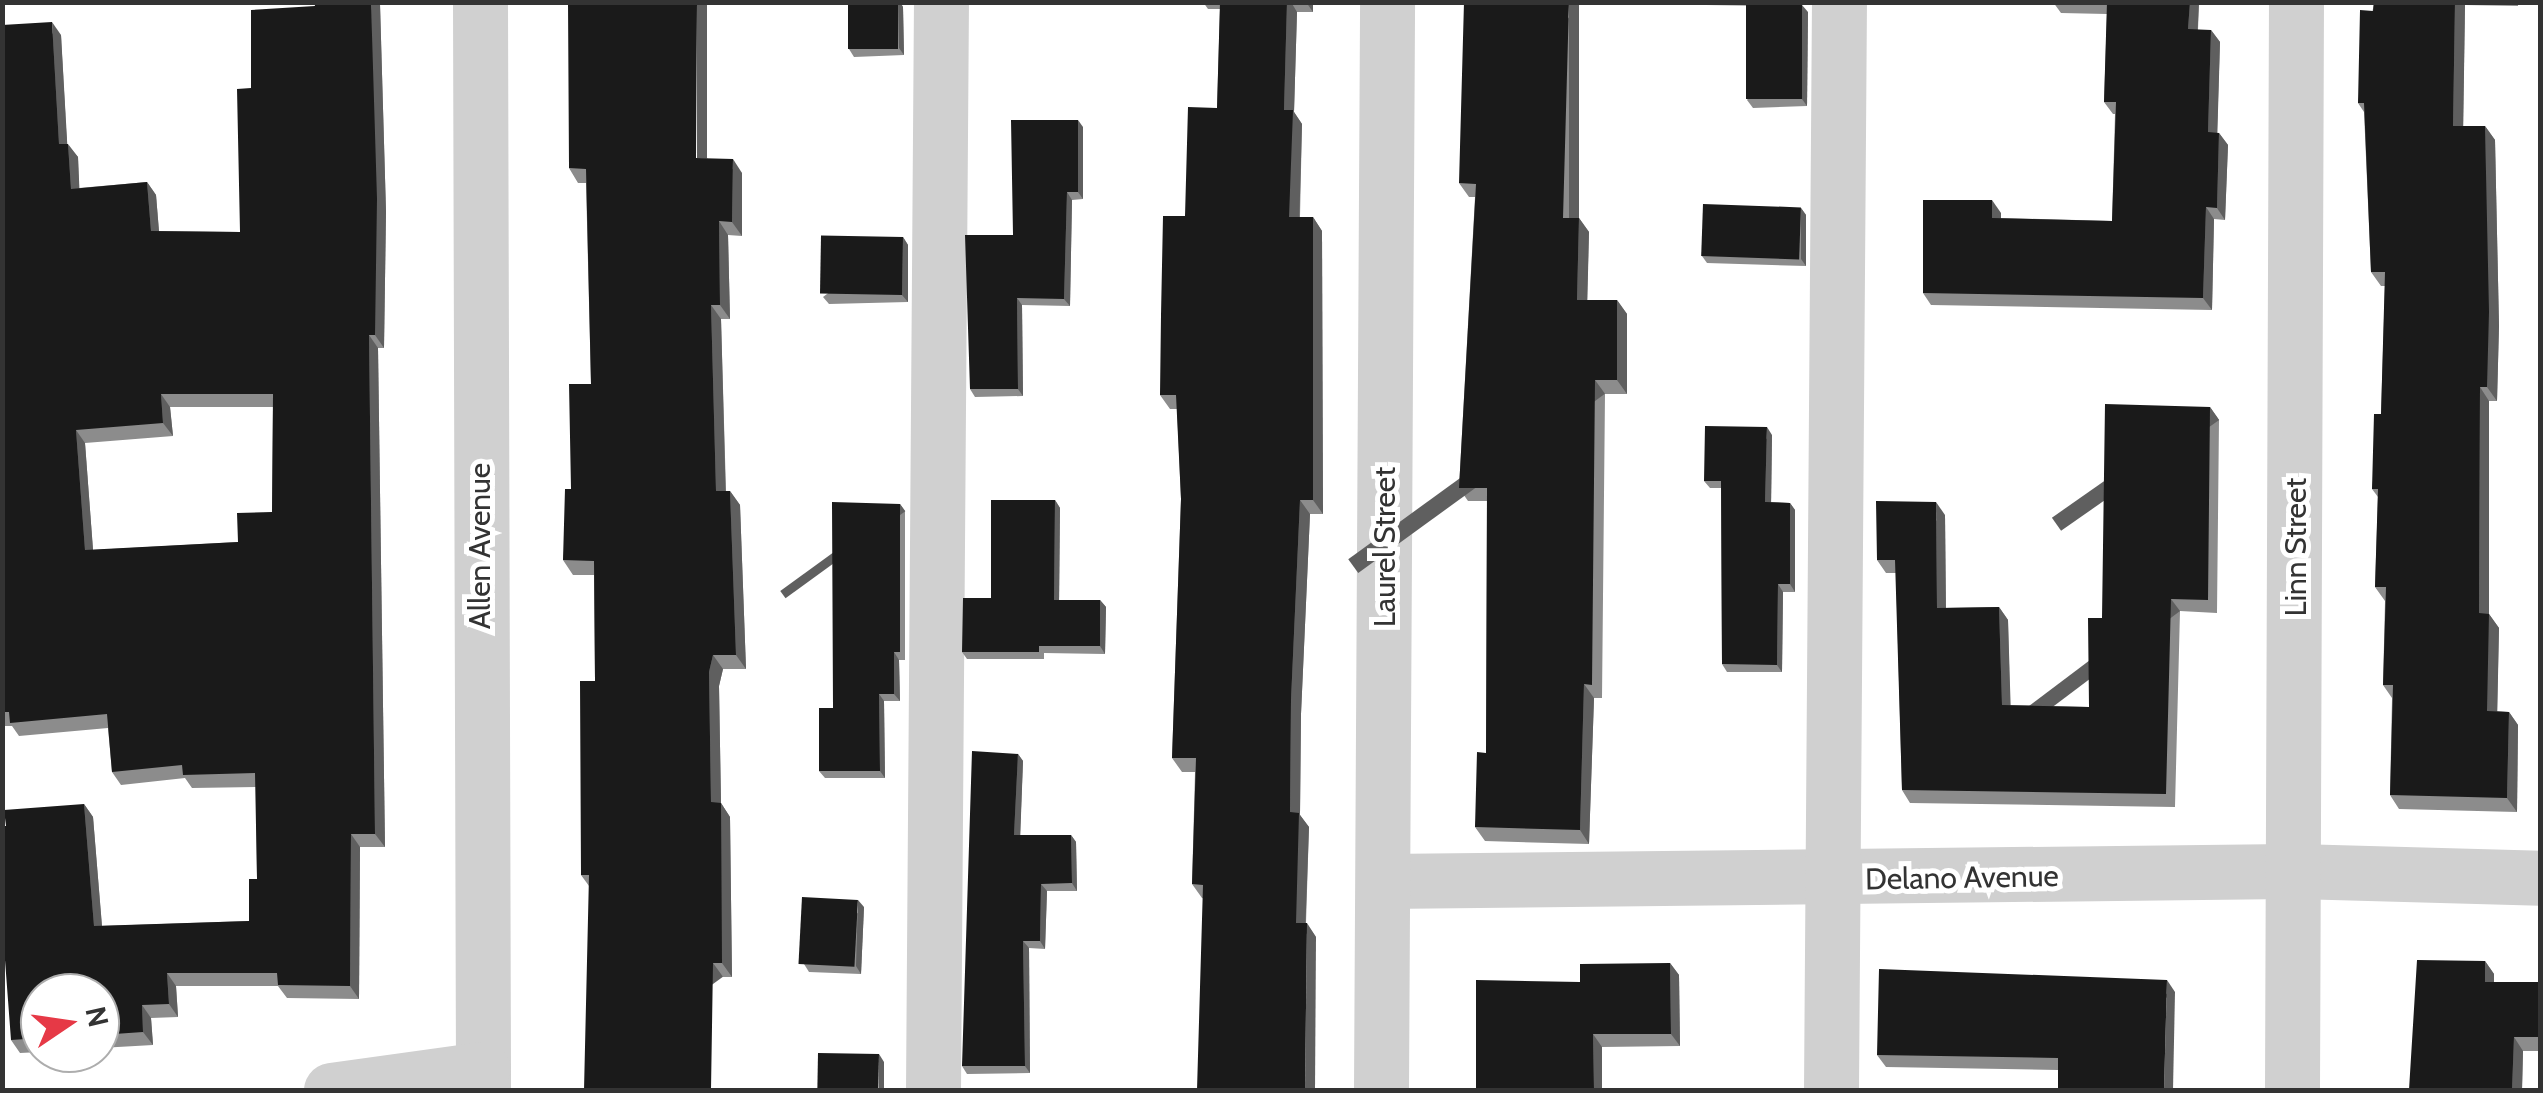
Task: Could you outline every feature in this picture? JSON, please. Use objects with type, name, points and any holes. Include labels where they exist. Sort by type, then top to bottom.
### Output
[{"type":"street","name":"Allen Avenue","points":[[480,2],[483,1080]]},
{"type":"street","points":[[933,1090],[941,2]]},
{"type":"street","name":"Laurel Street","points":[[1382,1090],[1387,2]]},
{"type":"street","points":[[1831,1090],[1839,2]]},
{"type":"street","name":"Linn Street","points":[[2292,1090],[2296,871],[2296,2]]},
{"type":"street","name":"Delano Avenue","points":[[1384,880],[1831,880],[2296,871],[2540,878]]},
{"type":"street","points":[[331,1090],[483,1080]]},
{"type":"building","points":[[314,2],[371,2],[377,199],[375,335],[369,335],[375,834],[351,834],[350,986],[278,985],[277,973],[167,973],[169,1004],[142,1005],[143,1032],[120,1034],[120,973],[20,973],[20,1039],[11,1040],[2,920],[4,810],[84,804],[94,926],[249,921],[249,879],[257,879],[255,773],[183,775],[182,765],[112,772],[107,714],[10,723],[9,712],[2,712],[2,25],[52,22],[59,144],[68,144],[71,189],[147,182],[151,231],[240,232],[237,89],[251,88],[251,10],[315,6]],"holes":[[[161,394],[273,394],[272,512],[237,513],[238,542],[85,550],[76,430],[163,423]]]},
{"type":"building","points":[[568,2],[697,2],[696,158],[733,159],[732,222],[719,221],[720,305],[711,305],[716,491],[730,491],[736,655],[713,655],[709,672],[711,802],[721,803],[722,963],[713,963],[711,1090],[584,1090],[589,875],[581,875],[580,681],[595,681],[594,561],[563,560],[565,489],[571,489],[569,384],[591,384],[586,169],[569,168]]},
{"type":"building","points":[[848,2],[898,2],[898,49],[848,49]]},
{"type":"building","points":[[1220,2],[1287,2],[1284,110],[1293,110],[1289,217],[1313,217],[1313,500],[1300,500],[1291,700],[1290,812],[1299,813],[1296,923],[1307,923],[1305,1090],[1197,1090],[1203,885],[1192,884],[1196,758],[1172,758],[1181,499],[1176,395],[1160,395],[1163,216],[1185,216],[1188,107],[1217,108]]},
{"type":"building","points":[[1464,2],[1569,2],[1563,218],[1579,218],[1577,300],[1617,300],[1617,380],[1595,380],[1592,685],[1584,684],[1580,830],[1475,827],[1477,752],[1486,753],[1487,488],[1459,488],[1476,184],[1459,183]]},
{"type":"building","points":[[2107,2],[2190,2],[2188,29],[2211,30],[2208,132],[2219,133],[2217,208],[2206,207],[2203,298],[1923,293],[1923,200],[1992,200],[1992,218],[2112,221],[2116,102],[2104,102]]},
{"type":"building","points":[[2374,2],[2455,2],[2453,126],[2485,126],[2489,312],[2487,387],[2480,387],[2479,613],[2489,614],[2487,711],[2509,712],[2507,798],[2390,795],[2393,685],[2383,685],[2386,587],[2375,587],[2378,489],[2372,489],[2374,414],[2381,414],[2385,272],[2371,272],[2364,103],[2358,103],[2360,10],[2373,11]]},
{"type":"building","points":[[1746,5],[1802,5],[1802,99],[1746,99]]},
{"type":"building","points":[[1011,120],[1078,120],[1078,192],[1067,192],[1064,299],[1017,298],[1018,389],[970,389],[965,235],[1013,235]]},
{"type":"building","points":[[1703,204],[1801,207],[1799,259],[1701,256]]},
{"type":"building","points":[[821,236],[903,237],[902,295],[820,294]]},
{"type":"building","points":[[2105,404],[2210,407],[2208,600],[2171,599],[2166,794],[1902,790],[1895,560],[1877,560],[1876,501],[1936,502],[1937,608],[1999,607],[2002,705],[2089,707],[2088,618],[2102,618]]},
{"type":"building","points":[[1705,426],[1767,427],[1765,502],[1790,503],[1790,584],[1778,584],[1777,665],[1722,664],[1721,481],[1704,481]]},
{"type":"building","points":[[991,500],[1055,500],[1054,600],[1100,600],[1100,646],[1039,646],[1039,652],[962,652],[963,598],[991,598]]},
{"type":"building","points":[[832,502],[900,504],[900,652],[894,652],[894,694],[879,694],[880,771],[819,771],[819,708],[833,708]]},
{"type":"building","points":[[972,751],[1018,754],[1014,835],[1071,835],[1072,883],[1041,884],[1040,941],[1023,941],[1025,1066],[962,1066]]},
{"type":"building","points":[[802,897],[858,900],[854,967],[798,964]]},
{"type":"building","points":[[2417,960],[2485,961],[2485,982],[2540,982],[2540,1037],[2514,1037],[2512,1090],[2409,1090]]},
{"type":"building","points":[[1670,963],[1671,1034],[1593,1034],[1594,1090],[1476,1090],[1476,980],[1580,982],[1580,964]]},
{"type":"building","points":[[1879,969],[2167,980],[2164,1090],[2058,1090],[2058,1058],[1877,1055]]},
{"type":"building","points":[[818,1053],[879,1054],[878,1090],[817,1090]]}]
